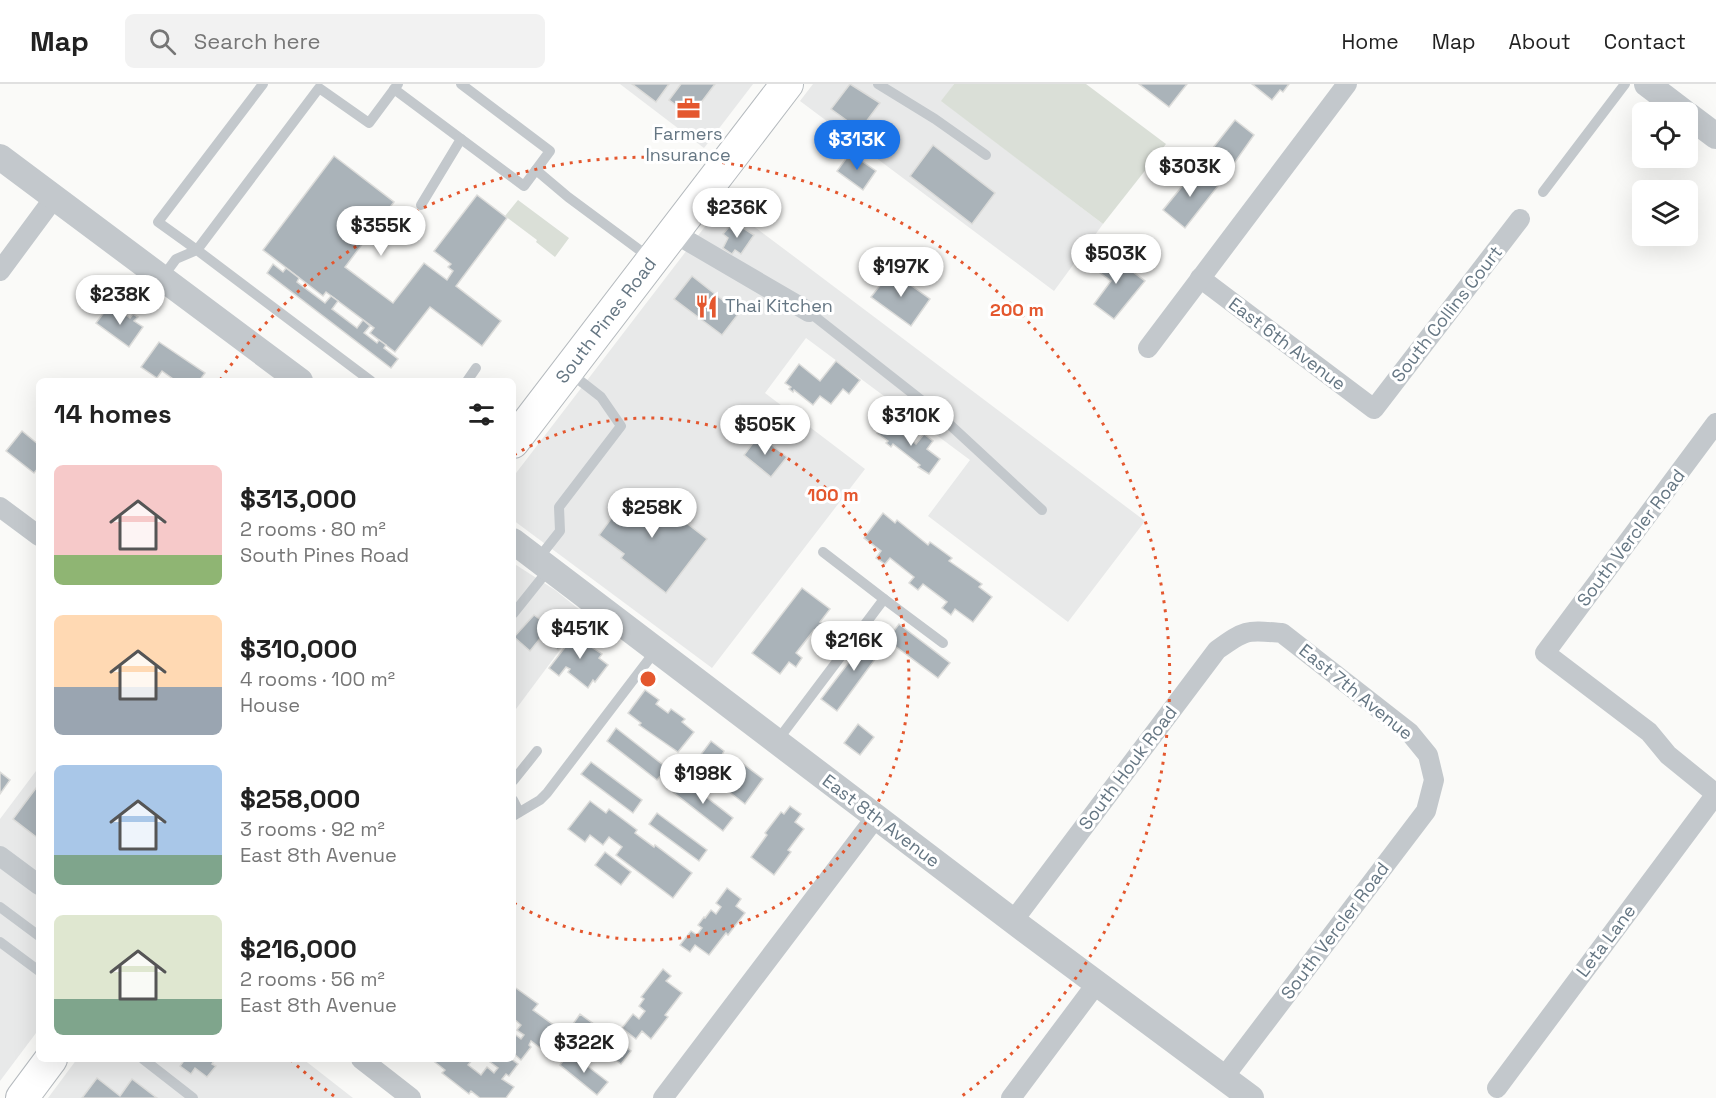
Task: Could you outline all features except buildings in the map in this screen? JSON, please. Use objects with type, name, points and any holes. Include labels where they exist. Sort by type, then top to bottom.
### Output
[{"type":"main road","name":"South Pines Road","points":[[516,438],[783,86]]},
{"type":"main road","points":[[22,1098],[49,1062]]},
{"type":"street","points":[[1148,348],[1347,84]]},
{"type":"street","points":[[1647,84],[1670,102]]},
{"type":"street","points":[[1698,123],[1716,136]]},
{"type":"street","points":[[0,157],[296,378]]},
{"type":"street","points":[[0,271],[54,198]]},
{"type":"street","name":"South Collins Court","points":[[1374,409],[1520,219]]},
{"type":"street","points":[[674,232],[809,312]]},
{"type":"street","name":"East 6th Avenue","points":[[1200,278],[1374,409]]},
{"type":"street","name":"South Vercler Road","points":[[1716,423],[1545,653],[1649,732],[1668,755],[1716,794]]},
{"type":"street","points":[[0,507],[36,534]]},
{"type":"street","name":"East 8th Avenue","points":[[516,543],[1013,921],[1251,1098]]},
{"type":"street","name":"East 7th Avenue","points":[[1256,631],[1282,633],[1410,733],[1428,755],[1434,780]]},
{"type":"street","name":"South Houk Road","points":[[1013,921],[1217,650],[1240,633],[1256,631]]},
{"type":"street","name":"South Vercler Road","points":[[1224,1077],[1426,811],[1434,780]]},
{"type":"street","name":"Leta Lane","points":[[1497,1088],[1716,794]]},
{"type":"street","points":[[663,1098],[876,817]]},
{"type":"street","points":[[2,861],[36,883]]},
{"type":"street","points":[[1011,1098],[1097,983]]},
{"type":"street","points":[[365,1062],[411,1098]]},
{"type":"lane","points":[[262,84],[158,222],[367,378]]},
{"type":"lane","points":[[162,278],[176,258],[197,250],[317,86],[369,123],[396,86],[524,186],[550,151],[461,84]]},
{"type":"lane","points":[[878,84],[935,119],[986,155]]},
{"type":"lane","points":[[1544,192],[1625,84]]},
{"type":"lane","points":[[420,204],[461,139]]},
{"type":"lane","points":[[536,170],[568,197],[653,260]]},
{"type":"lane","points":[[809,312],[935,411],[1042,510]]},
{"type":"lane","points":[[469,378],[476,368]]},
{"type":"lane","points":[[516,609],[560,531],[560,507],[621,426],[601,397],[567,371]]},
{"type":"lane","points":[[823,552],[943,643]]},
{"type":"lane","points":[[777,742],[884,599]]},
{"type":"lane","points":[[516,814],[548,793],[656,650]]},
{"type":"lane","points":[[516,778],[537,751]]},
{"type":"lane","points":[[0,907],[36,934]]},
{"type":"lane","points":[[0,942],[36,969]]},
{"type":"lane","points":[[147,1062],[193,1098]]},
{"type":"shaded area","points":[[620,84],[753,84],[704,148]]},
{"type":"shaded area","points":[[813,84],[954,84],[942,101],[1103,224],[1054,291],[800,101]]},
{"type":"shaded area","points":[[954,84],[1086,84],[1166,144],[1103,224],[941,101]]},
{"type":"shaded area","points":[[518,200],[569,238],[555,257],[505,216]]},
{"type":"shaded area","points":[[723,203],[1145,521],[1068,622],[928,516],[970,460],[806,338],[765,393],[865,469],[712,668],[516,522],[516,473]]},
{"type":"shaded area","points":[[516,565],[555,590],[586,615],[516,709]]},
{"type":"shaded area","points":[[36,771],[36,1033],[0,1081],[0,819]]},
{"type":"shaded area","points":[[75,1062],[307,1062],[353,1098],[48,1098]]},
{"type":"place","name":"Farmers Insurance","points":[[688,108]]},
{"type":"place","name":"Thai Kitchen","points":[[707,306]]}]
